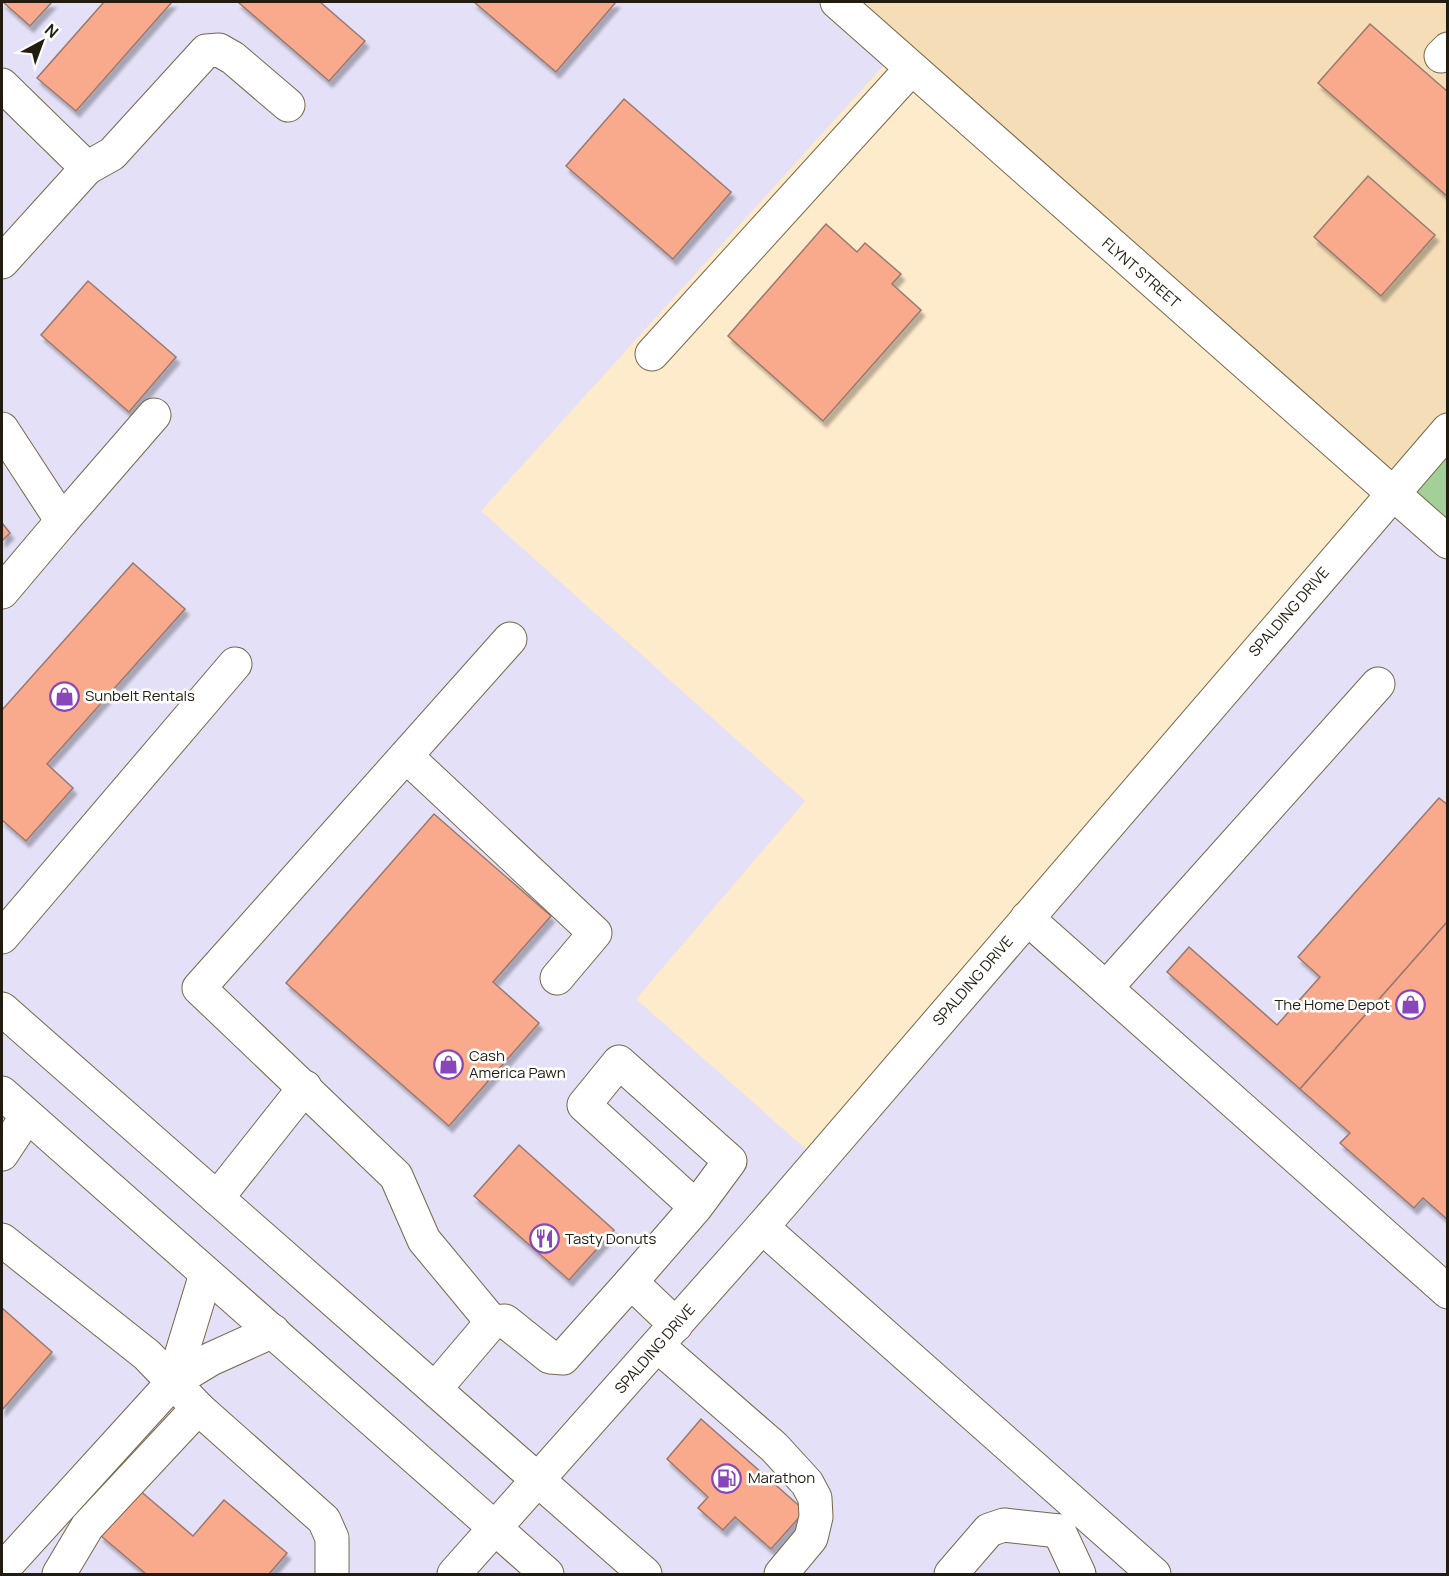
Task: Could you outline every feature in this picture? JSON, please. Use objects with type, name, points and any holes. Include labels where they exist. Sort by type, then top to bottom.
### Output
[{"type":"street","name":"FLYNT STREET","points":[[837,2],[1448,542]]},
{"type":"street","points":[[2,262],[87,168],[112,154],[206,51],[219,50],[233,58],[288,105]]},
{"type":"street","points":[[652,354],[911,69]]},
{"type":"street","points":[[2,85],[87,168]]},
{"type":"street","points":[[2,591],[154,415]]},
{"type":"street","points":[[2,429],[62,521]]},
{"type":"street","name":"SPALDING DRIVE","points":[[454,1575],[762,1227],[1391,493],[1448,430]]},
{"type":"street","points":[[492,1322],[424,1240],[396,1176],[199,988],[510,639]]},
{"type":"street","points":[[2,938],[235,664]]},
{"type":"street","points":[[1106,988],[1378,684]]},
{"type":"street","points":[[406,756],[595,933],[556,978]]},
{"type":"street","points":[[1027,918],[1448,1292]]},
{"type":"street","points":[[2,1009],[645,1575]]},
{"type":"street","points":[[217,1198],[305,1087]]},
{"type":"street","points":[[2,1093],[547,1575]]},
{"type":"street","points":[[2,1155],[27,1116]]},
{"type":"street","points":[[435,1389],[492,1322],[505,1321],[550,1358],[562,1358],[696,1207]]},
{"type":"street","points":[[762,1227],[1069,1519],[1154,1575]]},
{"type":"street","points":[[2,1240],[147,1355],[198,1408],[324,1520],[332,1538],[333,1574]]},
{"type":"street","points":[[173,1382],[206,1274]]},
{"type":"street","points":[[631,1282],[667,1336],[807,1483],[815,1498],[816,1517],[811,1538],[781,1575]]},
{"type":"street","points":[[2,1570],[173,1382],[211,1359],[273,1331]]},
{"type":"street","points":[[59,1575],[87,1527],[198,1408]]},
{"type":"street","points":[[951,1575],[988,1530],[1004,1524],[1069,1519]]},
{"type":"street","points":[[1069,1519],[1079,1575]]},
{"type":"shaded area","points":[[2,2],[835,2],[894,54],[481,511],[805,801],[636,999],[808,1151],[1403,507],[1448,545],[1447,1574],[2,1574]]},
{"type":"shaded area","points":[[835,2],[1447,2],[1447,456],[1403,507]]},
{"type":"green space","points":[[1447,456],[1447,545],[1403,507]]},
{"type":"building","points":[[3,2],[52,2],[30,26]]},
{"type":"building","points":[[104,2],[172,2],[76,111],[37,78]]},
{"type":"building","points":[[238,2],[320,2],[365,41],[329,81]]},
{"type":"building","points":[[474,2],[616,2],[556,72]]},
{"type":"building","points":[[1370,24],[1448,92],[1448,197],[1318,83]]},
{"type":"building","points":[[624,99],[731,192],[673,259],[566,166]]},
{"type":"building","points":[[1368,176],[1435,235],[1381,296],[1314,237]]},
{"type":"building","points":[[826,224],[857,252],[865,243],[901,274],[892,284],[921,310],[823,421],[728,336]]},
{"type":"building","points":[[88,281],[176,357],[129,412],[41,335]]},
{"type":"building","points":[[2,523],[10,533],[2,541]]},
{"type":"building","points":[[133,563],[185,609],[47,764],[73,788],[26,841],[2,820],[2,710]]},
{"type":"building","points":[[1439,798],[1448,805],[1448,921],[1300,1089],[1167,972],[1189,947],[1277,1025],[1320,977],[1298,957]]},
{"type":"building","points":[[434,814],[551,916],[493,982],[539,1023],[449,1126],[286,983]]},
{"type":"building","name":"The Home Depot","points":[[1448,921],[1448,1220],[1423,1198],[1414,1208],[1340,1143],[1350,1133],[1300,1089]]},
{"type":"building","points":[[519,1145],[614,1230],[569,1280],[474,1196]]},
{"type":"building","points":[[2,1308],[52,1352],[2,1410]]},
{"type":"building","name":"Marathon","points":[[701,1419],[805,1511],[771,1549],[735,1517],[723,1530],[698,1508],[708,1497],[667,1459]]},
{"type":"building","points":[[138,1489],[193,1536],[224,1500],[287,1553],[269,1574],[146,1574],[100,1535]]},
{"type":"place","name":"Sunbelt Rentals","points":[[64,696]]},
{"type":"place","name":"The Home Depot","points":[[1411,1005]]},
{"type":"place","name":"Cash America Pawn","points":[[448,1065]]},
{"type":"place","name":"Tasty Donuts","points":[[544,1239]]},
{"type":"place","name":"Marathon","points":[[727,1478]]}]
